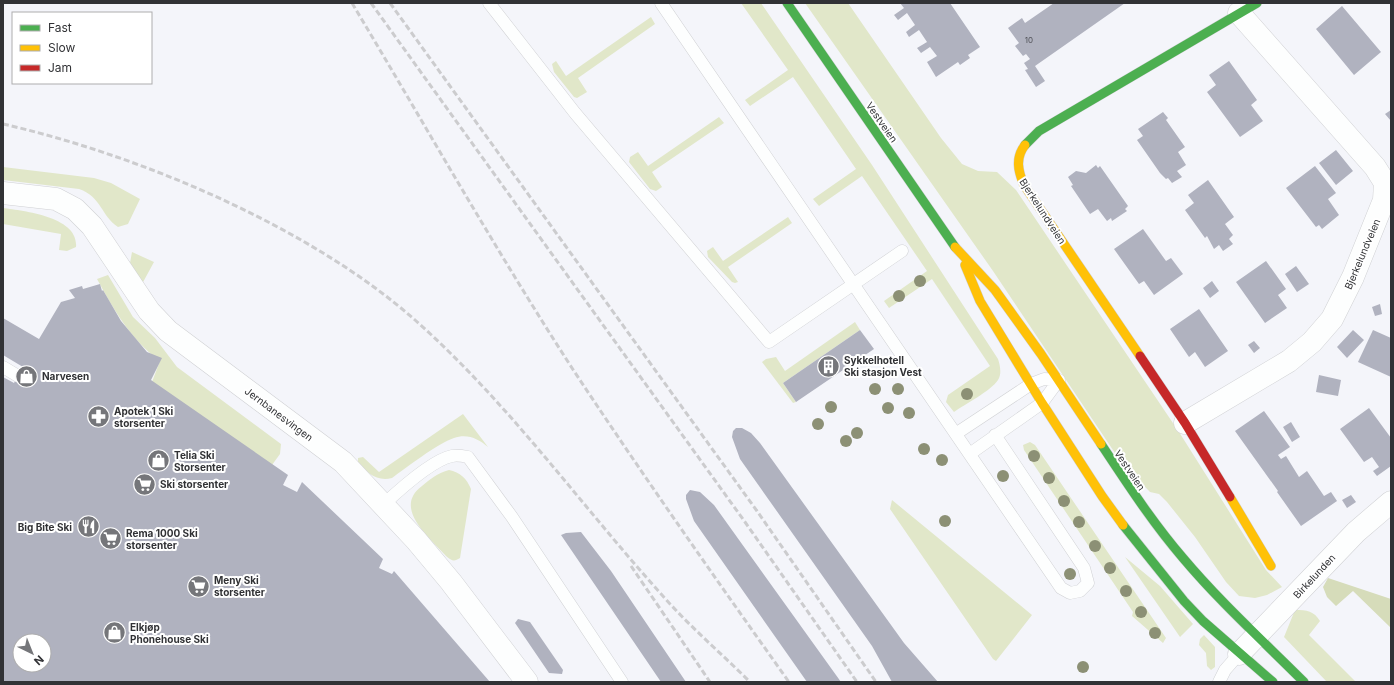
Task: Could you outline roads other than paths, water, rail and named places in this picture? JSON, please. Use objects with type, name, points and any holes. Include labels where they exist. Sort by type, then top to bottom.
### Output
[{"type":"street","name":"Vestveien","points":[[787,3],[959,253],[995,290],[1059,380],[1133,494],[1163,534],[1223,602],[1304,682]]},
{"type":"street","name":"Bjerkelundveien","points":[[1185,423],[1289,361],[1312,342],[1332,319],[1353,277],[1384,200],[1385,183],[1375,167],[1248,8],[1039,131],[1022,148],[1017,164],[1024,185],[1185,423],[1271,566]]},
{"type":"street","name":"Jernbanesvingen","points":[[3,192],[56,199],[75,210],[92,226],[149,311],[168,331],[343,462],[384,505],[451,582],[527,682]]},
{"type":"street","name":"Vestveien","points":[[959,253],[980,301],[1042,403],[1102,496],[1143,551],[1203,621],[1239,654],[1273,682]]},
{"type":"street","name":"Birkelunden","points":[[1239,654],[1356,532],[1389,507]]},
{"type":"lane","points":[[488,3],[575,113],[769,342],[902,251]]},
{"type":"lane","points":[[661,3],[971,453],[1061,588],[1070,593],[1080,591],[1088,583],[1084,568],[995,435]]},
{"type":"lane","points":[[3,367],[18,376]]},
{"type":"lane","points":[[957,433],[1031,384],[1044,379],[1059,380]]},
{"type":"lane","points":[[971,453],[1042,403],[1059,380]]},
{"type":"lane","points":[[384,505],[420,474],[440,461],[451,456],[458,455],[468,457],[512,517],[622,682]]},
{"type":"lane","points":[[1218,682],[1225,670],[1239,654]]},
{"type":"railway","points":[[352,3],[543,323],[679,526],[789,682]]},
{"type":"railway","points":[[371,3],[745,522],[857,682]]},
{"type":"railway","points":[[390,3],[757,511],[876,682]]},
{"type":"railway","points":[[3,124],[110,155],[165,175],[221,199],[274,225],[325,254],[373,286],[415,320],[483,387],[516,423],[671,605],[750,682]]},
{"type":"railway","points":[[631,566],[710,682]]},
{"type":"place","name":"Sykkelhotell Ski stasjon Vest","points":[[828,366]]},
{"type":"place","name":"Narvesen","points":[[26,376]]},
{"type":"place","name":"Apotek 1 Ski storsenter","points":[[99,417]]},
{"type":"place","name":"Telia Ski Storsenter","points":[[158,461]]},
{"type":"place","name":"Ski storsenter","points":[[144,484]]},
{"type":"place","name":"Big Bite Ski","points":[[88,527]]},
{"type":"place","name":"Rema 1000 Ski storsenter","points":[[111,539]]},
{"type":"place","name":"Meny Ski storsenter","points":[[199,586]]},
{"type":"place","name":"Elkjøp Phonehouse Ski","points":[[115,633]]}]
